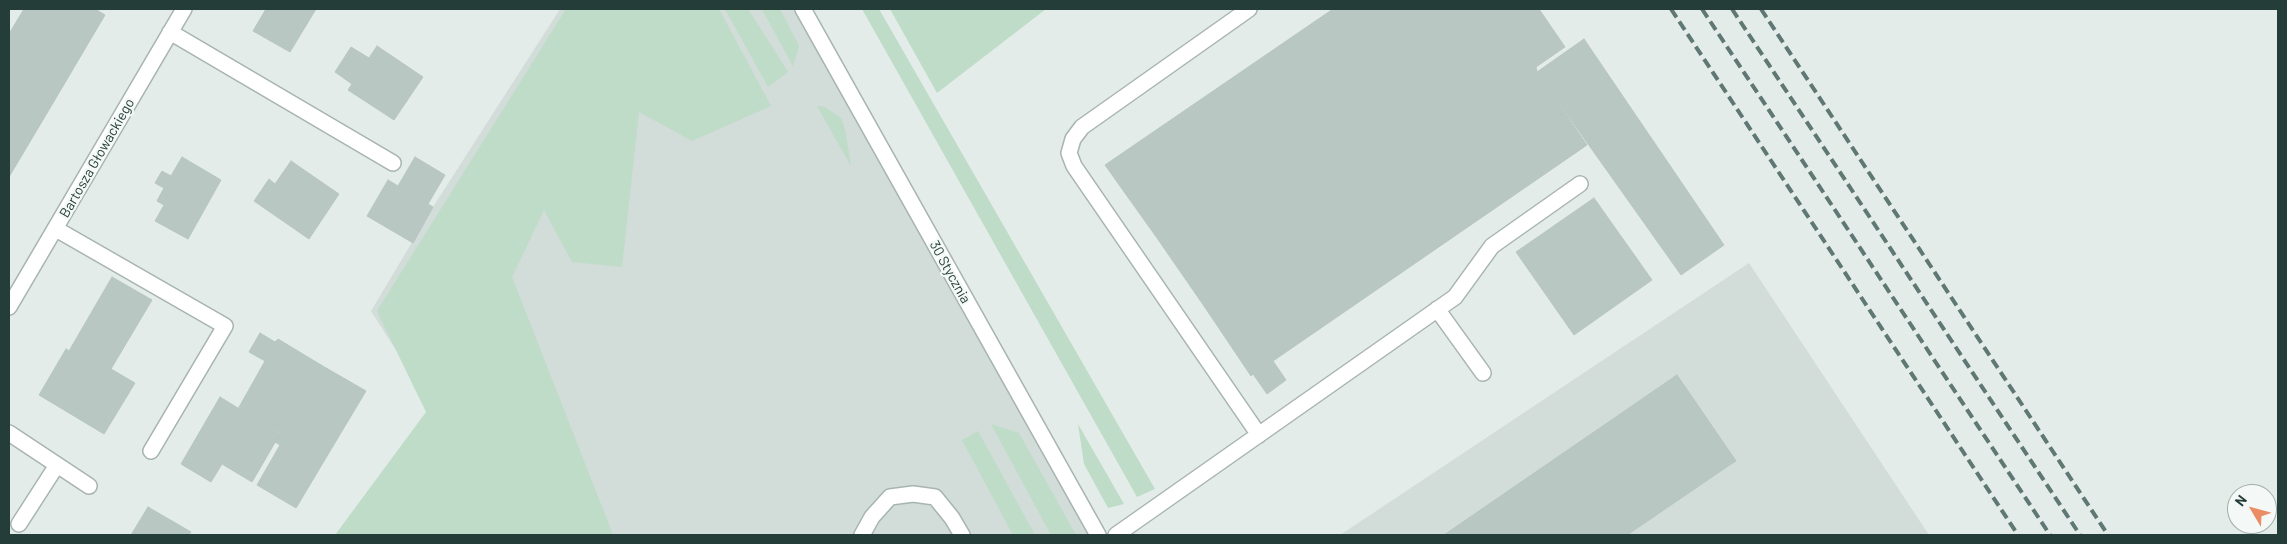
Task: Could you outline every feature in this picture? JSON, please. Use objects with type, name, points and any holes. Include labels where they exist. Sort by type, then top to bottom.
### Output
[{"type":"street","name":"Bartosza Głowackiego","points":[[9,308],[184,9]]},
{"type":"street","name":"30 Stycznia","points":[[803,9],[1098,535]]},
{"type":"street","points":[[1249,9],[1082,127],[1074,139],[1069,152],[1080,174],[1259,435]]},
{"type":"street","points":[[170,32],[393,163]]},
{"type":"street","points":[[1116,535],[1455,297],[1492,246],[1580,184]]},
{"type":"street","points":[[56,229],[225,326],[151,451]]},
{"type":"street","points":[[1437,309],[1483,373]]},
{"type":"street","points":[[9,433],[89,486]]},
{"type":"street","points":[[19,524],[57,465]]},
{"type":"street","points":[[862,535],[872,517],[890,497],[913,494],[935,498],[952,518],[962,535]]},
{"type":"shaded area","points":[[560,9],[801,9],[1097,535],[514,535],[371,311],[433,207]]},
{"type":"shaded area","points":[[1749,263],[1929,535],[1340,535]]},
{"type":"green space","points":[[566,9],[719,9],[771,106],[692,141],[639,112],[622,267],[572,262],[544,210],[512,277],[613,535],[335,535],[426,412],[377,311]]},
{"type":"green space","points":[[725,9],[748,9],[788,72],[768,87]]},
{"type":"green space","points":[[762,9],[779,9],[782,13],[799,46],[793,66]]},
{"type":"green space","points":[[862,9],[879,9],[1155,489],[1137,497]]},
{"type":"green space","points":[[890,9],[1046,9],[937,93]]},
{"type":"green space","points":[[817,106],[825,107],[841,118],[845,129],[851,166]]},
{"type":"green space","points":[[991,424],[1019,433],[1076,535],[1051,535]]},
{"type":"green space","points":[[1078,424],[1124,504],[1108,508],[1084,464]]},
{"type":"green space","points":[[978,431],[1035,535],[1013,535],[962,440]]},
{"type":"building","points":[[24,9],[95,9],[105,15],[53,103],[9,75],[9,34]]},
{"type":"building","points":[[266,9],[316,9],[290,52],[253,31]]},
{"type":"building","points":[[1333,9],[1488,9],[1157,238],[1105,165]]},
{"type":"building","points":[[1488,9],[1496,9],[1536,67],[1537,72],[1204,306],[1157,238]]},
{"type":"building","points":[[1496,9],[1539,9],[1565,47],[1536,67]]},
{"type":"building","points":[[1584,39],[1724,245],[1681,275],[1537,72]]},
{"type":"building","points":[[377,46],[423,77],[394,120],[348,90],[352,84],[335,72],[351,47],[369,58]]},
{"type":"building","points":[[1537,72],[1587,145],[1273,361],[1286,380],[1267,394],[1253,374],[1251,376],[1204,306]]},
{"type":"building","points":[[9,75],[53,103],[9,177]]},
{"type":"building","points":[[182,157],[221,180],[188,239],[155,221],[164,205],[157,201],[164,188],[155,183],[162,171],[171,176]]},
{"type":"building","points":[[415,157],[445,175],[428,204],[398,186]]},
{"type":"building","points":[[291,161],[339,194],[309,239],[254,201],[269,179],[275,184]]},
{"type":"building","points":[[388,180],[433,207],[413,243],[367,216]]},
{"type":"building","points":[[1594,198],[1652,280],[1574,335],[1516,252]]},
{"type":"building","points":[[112,277],[152,300],[108,374],[69,351]]},
{"type":"building","points":[[260,333],[275,342],[278,339],[321,365],[282,434],[238,409],[265,361],[249,352]]},
{"type":"building","points":[[66,349],[108,374],[111,369],[135,383],[104,434],[39,395]]},
{"type":"building","points":[[321,365],[366,391],[296,508],[257,485],[280,445],[275,442],[280,434],[282,434]]},
{"type":"building","points":[[1677,375],[1736,461],[1627,535],[1444,535]]},
{"type":"building","points":[[220,397],[280,434],[252,482],[222,464],[211,482],[181,464]]},
{"type":"building","points":[[148,507],[191,532],[189,535],[131,535]]},
{"type":"railway","points":[[1671,9],[2018,535]]},
{"type":"railway","points":[[1702,9],[2050,535]]},
{"type":"railway","points":[[1732,9],[2080,535]]},
{"type":"railway","points":[[1761,9],[2108,535]]}]
